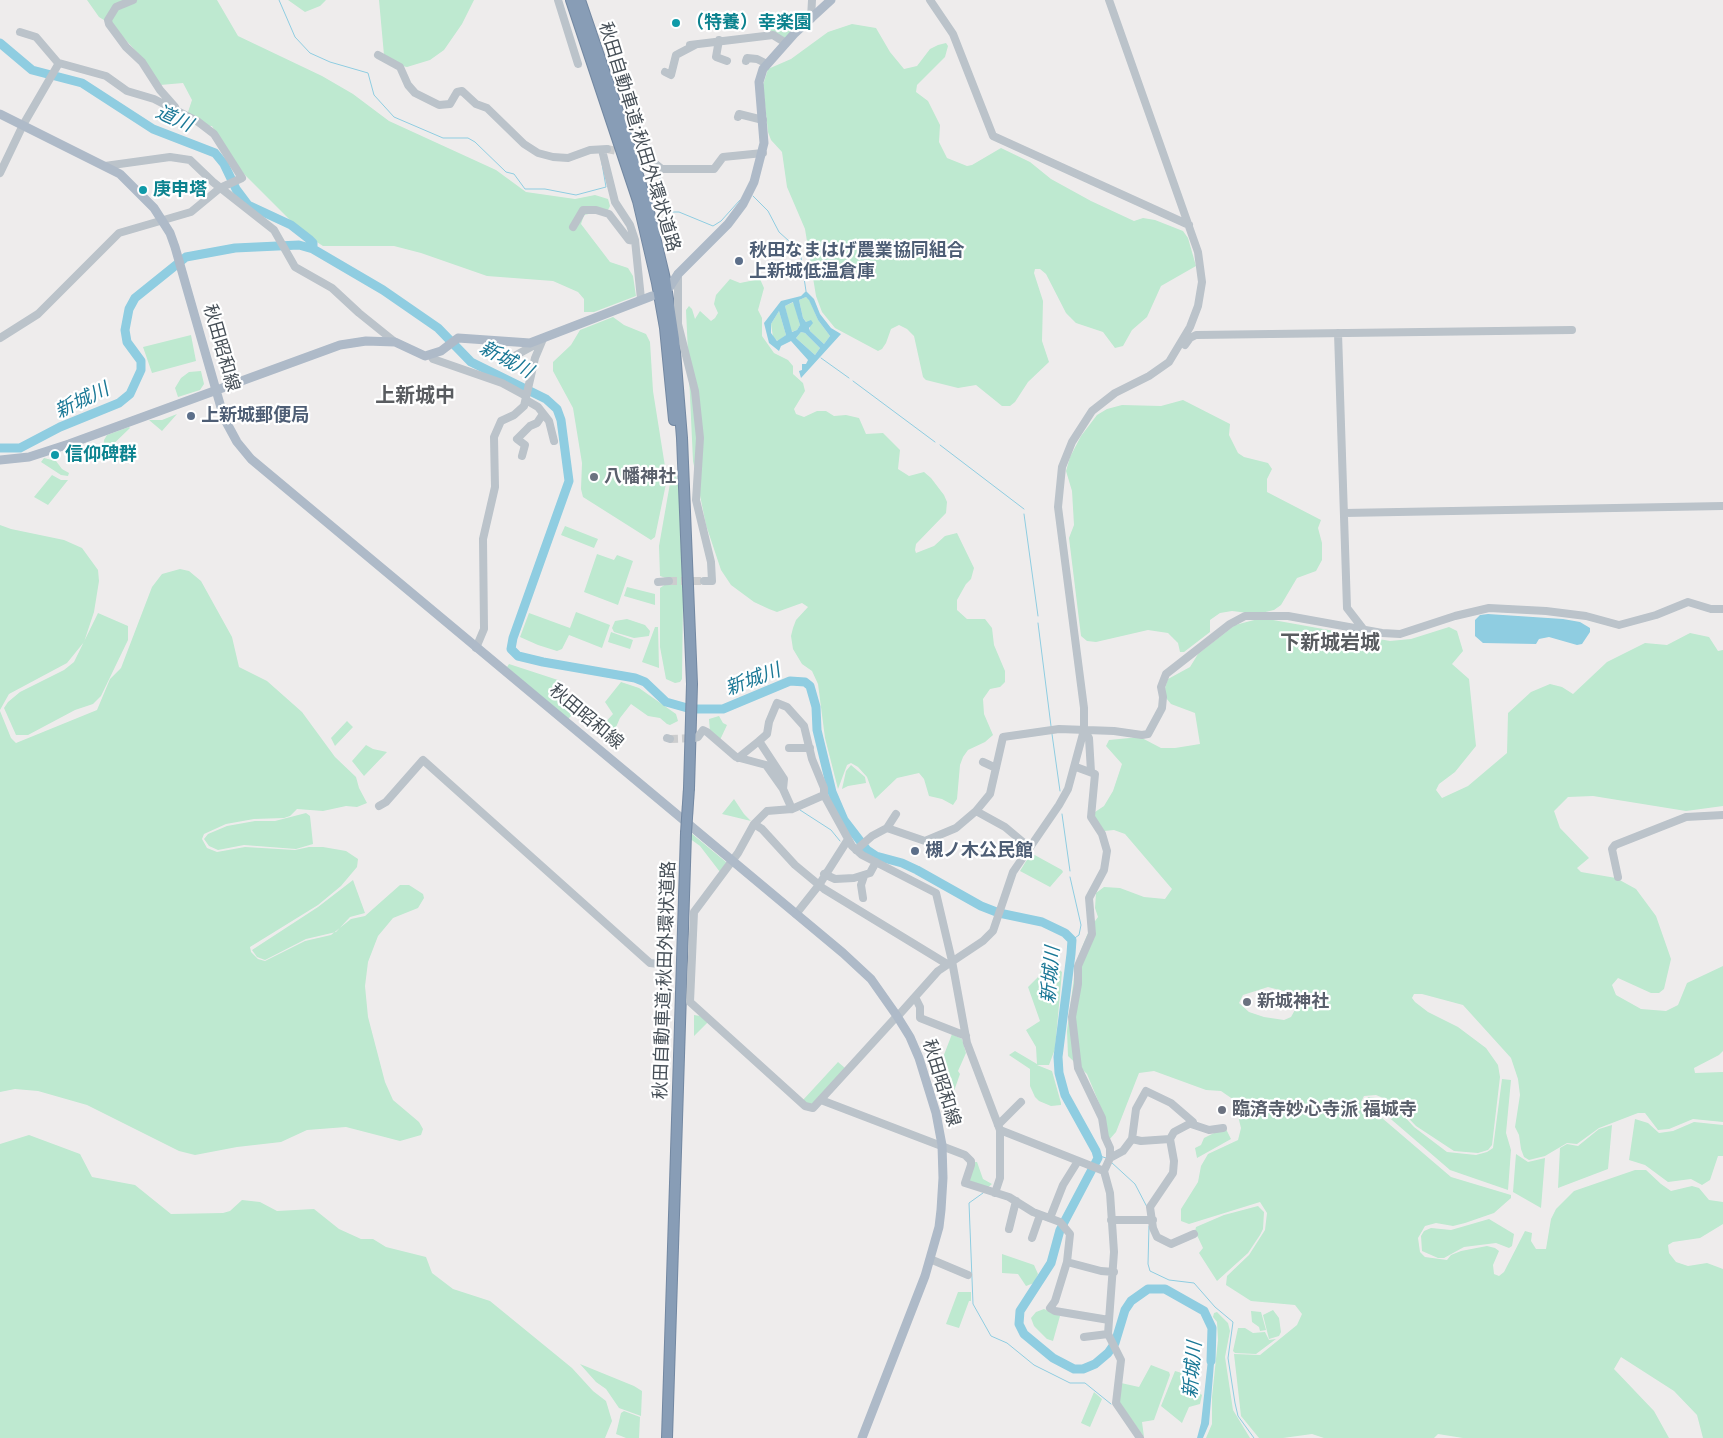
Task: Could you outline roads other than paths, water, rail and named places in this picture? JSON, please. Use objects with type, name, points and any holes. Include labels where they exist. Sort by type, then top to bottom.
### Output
[{"type":"highway","name":"秋田自動車道;秋田外環状道路","points":[[571,0],[636,193],[657,283],[670,369],[685,523]]},
{"type":"highway","name":"秋田自動車道;秋田外環状道路","points":[[580,0],[630,146],[648,208],[665,278],[679,380],[692,684],[692,725],[686,834],[667,1438]]},
{"type":"main road","points":[[670,288],[678,274],[728,224],[743,204],[754,182],[763,153],[763,120],[759,82],[767,64],[786,42],[832,0]]},
{"type":"main road","name":"秋田昭和線","points":[[0,114],[120,174],[143,194],[162,220],[170,233],[178,256],[216,392],[232,435],[251,459],[796,914],[871,979],[897,1016],[910,1038],[922,1067],[936,1113],[942,1145],[943,1178],[940,1210],[930,1259],[862,1438]]},
{"type":"main road","points":[[0,460],[29,457],[216,392],[340,345],[366,341],[395,342],[419,355],[431,356],[458,338],[530,342],[543,339],[652,296]]},
{"type":"street","points":[[133,0],[116,7],[109,24],[126,47],[142,62],[160,90],[178,111]]},
{"type":"street","points":[[558,0],[578,64]]},
{"type":"street","points":[[811,18],[812,0]]},
{"type":"street","points":[[930,0],[953,34],[993,136],[1189,226]]},
{"type":"street","points":[[1109,0],[1198,252],[1202,282],[1198,306],[1190,327],[1169,362]]},
{"type":"street","points":[[0,338],[38,314],[119,233],[191,212],[220,188],[242,178],[214,134],[197,121],[154,99],[127,91],[106,76],[59,64],[36,37],[20,32]]},
{"type":"street","points":[[665,72],[671,75],[676,55],[693,44],[718,44],[773,35],[786,42]]},
{"type":"street","points":[[718,44],[726,48]]},
{"type":"street","points":[[718,44],[716,57],[727,61]]},
{"type":"street","points":[[378,54],[400,67],[408,85],[415,93],[439,105],[450,104],[457,92],[462,91],[476,104],[486,108],[524,144],[538,153],[568,158],[590,150],[605,149],[615,202],[630,225],[635,241],[641,299]]},
{"type":"street","points":[[746,61],[747,58],[757,59],[767,64]]},
{"type":"street","points":[[0,173],[23,126],[59,64]]},
{"type":"street","points":[[738,117],[739,114],[763,120]]},
{"type":"street","points":[[647,157],[662,168],[689,170],[714,169],[723,157],[763,153]]},
{"type":"street","points":[[105,166],[170,157],[186,158],[276,234],[295,267],[332,288],[395,342]]},
{"type":"street","points":[[573,227],[584,210],[596,210],[609,214],[630,240],[635,241]]},
{"type":"street","points":[[678,274],[678,324],[695,391],[700,438],[696,500],[711,562],[712,581],[704,581]]},
{"type":"street","points":[[824,795],[792,809],[767,811],[754,824],[732,861],[694,912],[690,965],[690,1002],[808,1108],[813,1108],[821,1100],[897,1016],[950,963],[989,937],[997,925],[1002,903],[1013,872],[1059,805],[1076,767],[1084,730],[1084,708],[1058,507],[1062,467],[1072,442],[1092,411],[1115,393],[1149,376],[1169,362],[1173,362],[1190,338],[1196,335],[1572,330]]},
{"type":"street","points":[[1338,333],[1347,608],[1364,630]]},
{"type":"street","points":[[509,359],[543,339]]},
{"type":"street","points":[[476,648],[484,630],[483,539],[495,488],[494,436],[501,421],[521,410],[535,358],[543,339]]},
{"type":"street","points":[[431,356],[433,359],[502,383],[526,396],[549,421],[554,441]]},
{"type":"street","points":[[522,456],[525,445],[517,439],[530,426],[537,423],[543,414]]},
{"type":"street","points":[[1344,512],[1723,506]]},
{"type":"street","points":[[658,582],[669,581]]},
{"type":"street","points":[[887,828],[925,841],[956,828],[976,811],[990,794],[1003,737],[1059,729],[1148,734],[1162,708],[1164,698],[1161,687],[1166,674],[1230,624],[1245,616],[1288,616],[1382,633],[1406,633],[1455,616],[1489,608],[1546,611],[1586,616],[1619,625],[1656,615],[1688,602],[1711,609],[1723,609]]},
{"type":"street","points":[[738,758],[767,734],[768,722],[777,703],[787,707],[804,726],[824,788],[824,795],[847,840],[876,862],[936,893],[970,1055],[999,1127],[1000,1178],[999,1186],[994,1193]]},
{"type":"street","points":[[694,738],[698,738],[703,730],[738,758],[766,765],[783,789],[792,809]]},
{"type":"street","points":[[1084,730],[1089,738],[1091,772]]},
{"type":"street","points":[[759,742],[784,778],[783,789]]},
{"type":"street","points":[[789,748],[810,748]]},
{"type":"street","points":[[379,806],[386,802],[423,760],[650,963],[667,965]]},
{"type":"street","points":[[983,762],[996,768]]},
{"type":"street","points":[[1076,767],[1095,774],[1092,818],[1106,846],[1107,859],[1104,870],[1090,898],[1092,934],[1078,966],[1078,984],[1072,1017],[1078,1068],[1102,1118],[1110,1193],[1114,1272],[1108,1337],[1121,1360],[1121,1370],[1115,1395],[1116,1403],[1140,1438]]},
{"type":"street","points":[[976,811],[1005,827],[1030,848]]},
{"type":"street","points":[[858,849],[887,828],[896,814]]},
{"type":"street","points":[[1618,877],[1612,849],[1615,845],[1686,817],[1723,815]]},
{"type":"street","points":[[754,824],[762,829],[795,865],[819,885],[871,919],[950,963]]},
{"type":"street","points":[[796,914],[819,885],[824,874],[847,840]]},
{"type":"street","points":[[824,874],[835,879],[864,876],[870,873],[876,862]]},
{"type":"street","points":[[863,898],[861,886],[864,876]]},
{"type":"street","points":[[915,997],[920,1008],[920,1018],[966,1036]]},
{"type":"street","points":[[999,1127],[1090,1166],[1106,1166],[1123,1151],[1132,1139],[1136,1109],[1146,1091],[1184,1111],[1193,1122],[1191,1124]]},
{"type":"street","points":[[821,1100],[965,1155],[971,1161],[964,1183],[994,1193],[1040,1215],[1060,1222],[1070,1234],[1071,1240],[1067,1262],[1055,1301],[1050,1308],[1055,1311],[1109,1320]]},
{"type":"street","points":[[999,1127],[1021,1102]]},
{"type":"street","points":[[1194,1234],[1172,1244],[1157,1237],[1149,1220],[1150,1207],[1173,1173],[1174,1161],[1170,1139],[1174,1132],[1191,1124],[1209,1130],[1223,1128]]},
{"type":"street","points":[[1132,1139],[1141,1141],[1170,1139]]},
{"type":"street","points":[[1050,1218],[1063,1185],[1078,1161]]},
{"type":"street","points":[[1009,1229],[1016,1202]]},
{"type":"street","points":[[1032,1238],[1040,1215]]},
{"type":"street","points":[[1111,1220],[1149,1220]]},
{"type":"street","points":[[930,1259],[968,1275]]},
{"type":"street","points":[[1067,1262],[1101,1271],[1114,1272]]},
{"type":"street","points":[[1084,1337],[1108,1337]]},
{"type":"water","points":[[806,291],[814,299],[820,314],[831,328],[841,334],[801,378],[799,371],[802,370],[802,364],[806,364],[808,360],[791,341],[781,346],[779,351],[769,343],[764,323],[781,301],[801,296]],"holes":[[[806,297],[809,300],[818,320],[830,336],[824,344],[810,331],[809,328],[813,323],[811,320],[806,322],[803,318],[799,300]],[[793,302],[800,325],[797,330],[792,332],[785,306]],[[779,311],[786,335],[777,341],[771,333],[771,324]],[[801,332],[805,333],[820,348],[815,355],[796,338]]]},
{"type":"water","points":[[1480,615],[1563,619],[1580,622],[1590,628],[1590,632],[1582,644],[1577,645],[1549,637],[1539,639],[1536,644],[1483,643],[1475,636],[1475,620]]},
{"type":"water","points":[[1209,1350],[1215,1351],[1209,1424],[1203,1438],[1197,1438],[1201,1423]]},
{"type":"waterway","points":[[279,0],[295,37],[310,53],[330,62],[368,73],[374,95],[394,117],[443,138],[468,138],[475,142],[506,172],[514,174],[525,189],[545,189],[576,195],[606,187],[600,152]]},
{"type":"waterway","name":"道川","points":[[0,43],[32,70],[82,83],[153,129],[215,153],[224,164],[236,189],[248,205],[291,225],[313,243],[313,249]]},
{"type":"waterway","points":[[657,169],[671,212],[679,212],[713,226],[721,221],[740,200]]},
{"type":"waterway","points":[[753,196],[768,211],[779,232],[800,251],[806,291]]},
{"type":"waterway","name":"新城川","points":[[0,448],[20,448],[60,427],[119,403],[130,394],[141,370],[141,361],[127,342],[125,330],[129,309],[135,298],[186,257],[235,248],[299,245],[313,249],[383,290],[438,328],[471,362],[546,399],[557,409],[561,420],[569,481],[513,638],[511,649],[518,656],[543,662],[635,678],[645,682],[666,702],[691,709],[723,709],[790,681],[805,682],[810,686],[816,707],[817,730],[832,792],[844,820],[867,850],[876,856],[902,863],[917,870],[981,906],[999,913],[1042,922],[1065,933],[1072,940],[1058,1057],[1059,1073],[1065,1095],[1098,1158],[1060,1230],[1051,1263],[1020,1311],[1019,1324],[1024,1334],[1053,1358],[1074,1369],[1083,1369],[1095,1364],[1108,1353],[1115,1343],[1125,1310],[1131,1301],[1148,1289],[1165,1289],[1204,1311],[1212,1328],[1211,1361]]},
{"type":"waterway","points":[[821,358],[849,378]]},
{"type":"waterway","points":[[853,381],[935,442]]},
{"type":"waterway","points":[[940,445],[1024,509]]},
{"type":"waterway","points":[[1024,514],[1038,616]]},
{"type":"waterway","points":[[1038,623],[1051,726]]},
{"type":"waterway","points":[[1052,734],[1060,791]]},
{"type":"waterway","points":[[800,810],[831,830],[840,841]]},
{"type":"waterway","points":[[1062,814],[1070,871]]},
{"type":"waterway","points":[[1070,877],[1081,925],[1079,935],[1072,940]]},
{"type":"waterway","name":"新城川","points":[[1097,1155],[1106,1158]]},
{"type":"waterway","points":[[1111,1162],[1135,1184],[1147,1207]]},
{"type":"waterway","points":[[983,1193],[969,1203],[973,1304],[991,1336],[1007,1343],[1034,1365],[1070,1383],[1085,1383],[1111,1404]]},
{"type":"waterway","points":[[1149,1226],[1148,1264],[1150,1271],[1169,1280],[1194,1283],[1215,1307],[1233,1322],[1228,1358],[1235,1403],[1238,1416],[1254,1438]]},
{"type":"tunnel","points":[[607,149],[647,157]]},
{"type":"tunnel","points":[[669,581],[704,581]]},
{"type":"tunnel","points":[[670,739],[694,738]]},
{"type":"place","name":"（特養）幸楽園","points":[[676,23]]},
{"type":"place","name":"庚申塔","points":[[143,190]]},
{"type":"place","name":"秋田なまはげ農業協同組合 上新城低温倉庫","points":[[739,261]]},
{"type":"place","name":"上新城郵便局","points":[[191,416]]},
{"type":"place","name":"信仰碑群","points":[[55,455]]},
{"type":"place","name":"八幡神社","points":[[594,477]]},
{"type":"place","name":"槻ノ木公民館","points":[[915,851]]},
{"type":"place","name":"新城神社","points":[[1247,1002]]},
{"type":"place","name":"臨済寺妙心寺派 福城寺","points":[[1222,1110]]},
{"type":"district","name":"上新城中","points":[[415,396]]},
{"type":"district","name":"下新城岩城","points":[[1330,643]]}]
